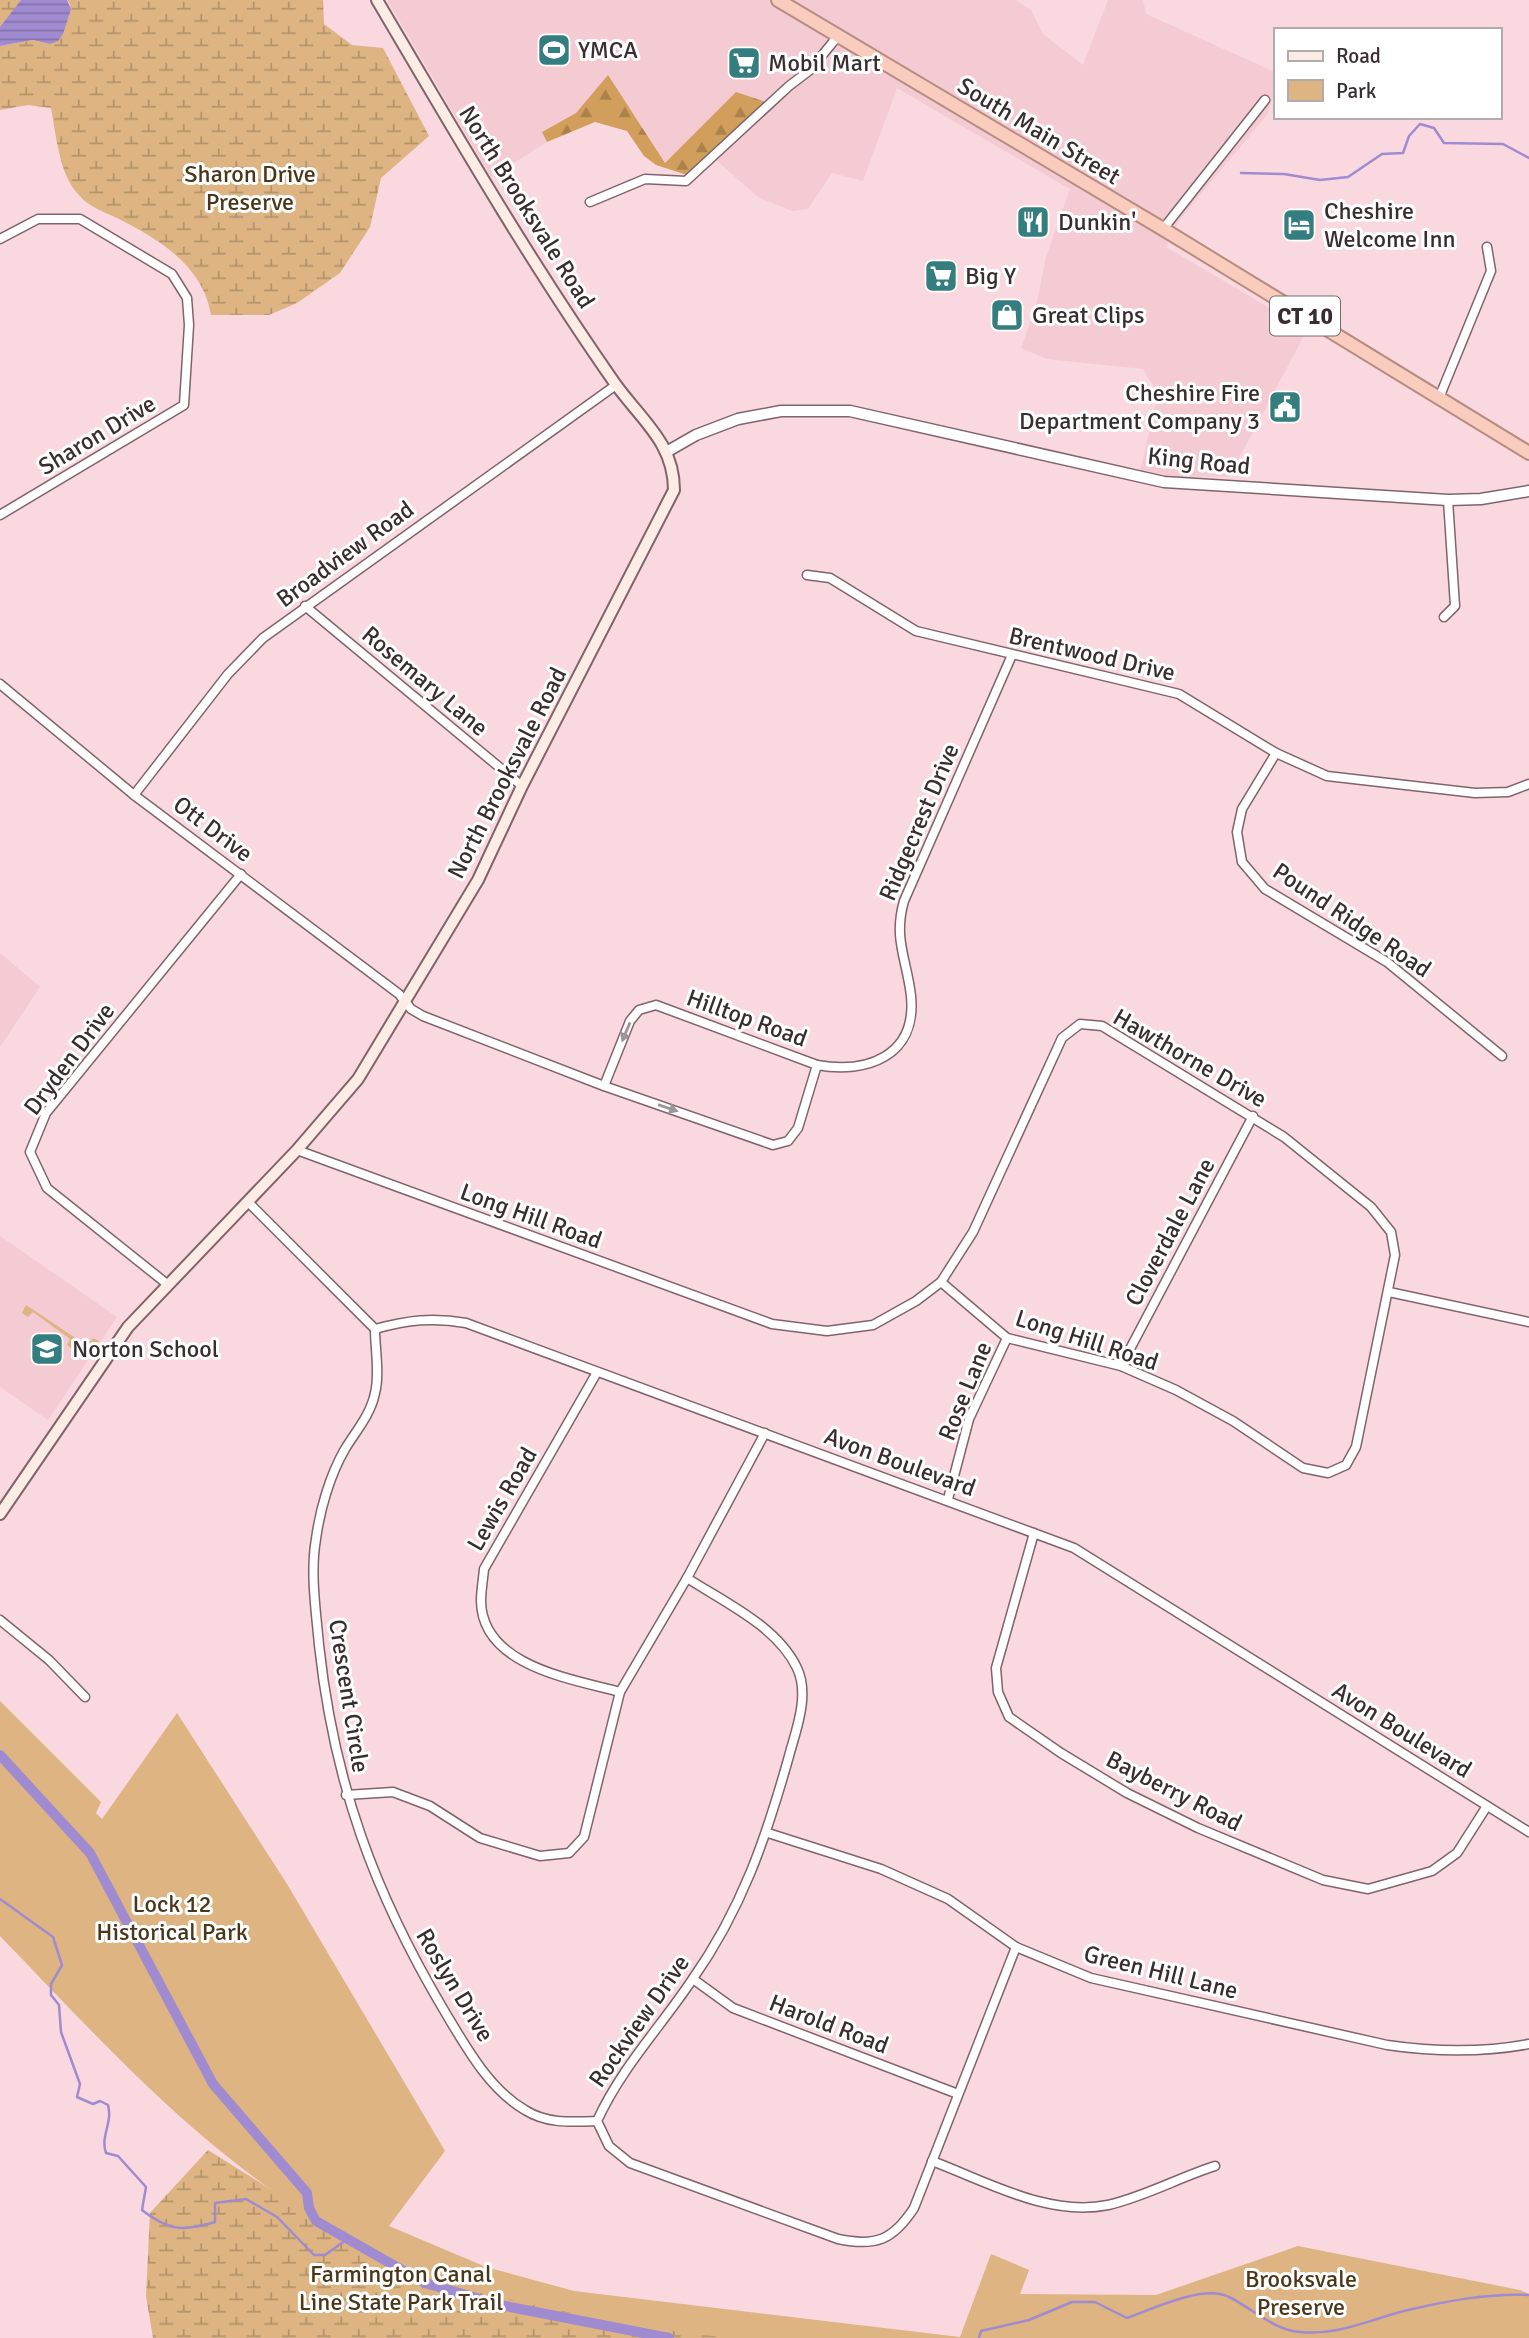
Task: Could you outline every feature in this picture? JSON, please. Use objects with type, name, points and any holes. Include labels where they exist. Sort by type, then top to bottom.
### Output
[{"type":"highway","name":"South Main Street","points":[[778,0],[1163,229],[1529,453]]},
{"type":"main road","name":"North Brooksvale Road","points":[[0,1514],[128,1328],[297,1150],[358,1079],[478,880],[522,786],[674,490],[674,468],[668,451],[616,385],[523,247],[377,0]]},
{"type":"street","points":[[590,202],[645,179],[686,181],[810,70],[838,36]]},
{"type":"street","points":[[1163,229],[1265,100]]},
{"type":"street","name":"Sharon Drive","points":[[0,239],[38,219],[80,219],[172,274],[187,298],[189,325],[184,405],[0,515]]},
{"type":"street","points":[[1439,398],[1490,271],[1487,247]]},
{"type":"street","name":"Broadview Road","points":[[134,795],[228,674],[263,639],[305,606],[616,385]]},
{"type":"street","name":"King Road","points":[[668,451],[696,435],[738,419],[780,411],[850,411],[1164,482],[1448,500],[1481,499],[1529,491]]},
{"type":"street","points":[[1444,617],[1455,606],[1448,500]]},
{"type":"street","name":"Brentwood Drive","points":[[807,575],[830,578],[916,631],[1179,694],[1276,753],[1327,776],[1475,793],[1508,792],[1529,784]]},
{"type":"street","name":"Rosemary Lane","points":[[305,606],[522,786]]},
{"type":"street","name":"Ridgecrest Drive","points":[[817,1065],[858,1069],[877,1063],[892,1050],[904,1034],[911,1015],[911,996],[898,922],[904,901],[1012,655]]},
{"type":"street","name":"Ott Drive","points":[[0,684],[134,795],[241,874],[405,1002]]},
{"type":"street","name":"Pound Ridge Road","points":[[1276,753],[1242,808],[1237,832],[1242,862],[1265,889],[1387,962],[1502,1056]]},
{"type":"street","name":"Dryden Drive","points":[[167,1284],[47,1188],[30,1152],[46,1113],[241,874]]},
{"type":"street","name":"Hilltop Road","points":[[405,1002],[423,1016],[604,1086],[773,1145],[788,1141],[798,1128],[817,1065],[656,1005],[639,1010],[630,1021],[604,1086]]},
{"type":"street","name":"Hawthorne Drive","points":[[941,1282],[973,1232],[1062,1038],[1080,1024],[1102,1026],[1253,1116],[1284,1136],[1371,1207],[1391,1232],[1395,1255],[1389,1292]]},
{"type":"street","name":"Cloverdale Lane","points":[[1121,1366],[1253,1116]]},
{"type":"street","name":"Long Hill Road","points":[[297,1150],[772,1324],[827,1331],[873,1325],[916,1301],[941,1282],[1007,1338],[1121,1366],[1176,1390],[1233,1422],[1303,1468],[1328,1473],[1346,1465],[1356,1447],[1389,1292]]},
{"type":"street","points":[[247,1202],[375,1329]]},
{"type":"street","points":[[1389,1292],[1529,1322]]},
{"type":"street","name":"Avon Boulevard","points":[[375,1329],[418,1319],[437,1318],[466,1323],[596,1374],[948,1499],[1074,1548],[1529,1832]]},
{"type":"street","name":"Crescent Circle","points":[[375,1329],[376,1392],[366,1417],[344,1450],[328,1491],[315,1541],[314,1600],[324,1691],[346,1795],[393,1791],[430,1806],[480,1838],[540,1856],[569,1853],[584,1838],[620,1692],[687,1578],[765,1433]]},
{"type":"street","name":"Rose Lane","points":[[948,1499],[970,1419],[1007,1338]]},
{"type":"street","name":"Lewis Road","points":[[596,1374],[484,1569],[481,1604],[491,1635],[514,1657],[544,1671],[620,1692]]},
{"type":"street","name":"Bayberry Road","points":[[1034,1533],[996,1668],[998,1692],[1009,1717],[1060,1753],[1127,1793],[1198,1828],[1323,1880],[1368,1889],[1432,1871],[1457,1853],[1487,1806]]},
{"type":"street","name":"Rockview Drive","points":[[687,1578],[761,1626],[781,1644],[798,1669],[803,1694],[797,1728],[768,1833],[740,1903],[693,1979],[615,2083],[597,2121],[609,2146],[630,2164],[838,2239],[860,2244],[881,2241],[901,2228],[914,2208],[1016,1947]]},
{"type":"street","points":[[0,1620],[49,1660],[85,1697]]},
{"type":"street","name":"Roslyn Drive","points":[[346,1795],[378,1885],[416,1964],[462,2040],[502,2094],[527,2112],[560,2122],[597,2121]]},
{"type":"street","name":"Green Hill Lane","points":[[768,1833],[881,1869],[948,1899],[1016,1947],[1091,1978],[1387,2045],[1436,2052],[1498,2050],[1529,2044]]},
{"type":"street","name":"Harold Road","points":[[693,1979],[733,2008],[958,2094]]},
{"type":"street","points":[[932,2161],[1032,2200],[1071,2208],[1110,2205],[1215,2166]]},
{"type":"shaded area","points":[[21,0],[67,0],[71,9],[58,41],[50,44],[33,40],[0,46],[0,27]]},
{"type":"shaded area","points":[[387,0],[1016,0],[1031,10],[1043,34],[1083,65],[1108,0],[1143,0],[1146,14],[1274,72],[1274,94],[1267,115],[1180,219],[1166,247],[1307,330],[1229,477],[1173,476],[1140,471],[1158,394],[1143,369],[1047,359],[1021,348],[1037,302],[1046,257],[1070,189],[897,88],[863,181],[832,173],[808,209],[792,211],[758,197],[716,160],[773,104],[735,93],[665,163],[608,76],[576,113],[542,132],[547,142],[491,177]]},
{"type":"shaded area","points":[[0,953],[40,987],[0,1047]]},
{"type":"shaded area","name":"Norton School","points":[[0,1236],[117,1317],[48,1420],[0,1387]]},
{"type":"shaded area","points":[[251,2129],[256,2130],[280,2159],[276,2158],[276,2162]]},
{"type":"green space","points":[[0,0],[21,0],[1,28],[0,27]]},
{"type":"green space","name":"Sharon Drive Preserve","points":[[67,0],[323,0],[324,24],[352,45],[383,48],[429,136],[381,178],[370,227],[340,273],[297,303],[269,315],[211,315],[199,282],[177,256],[150,236],[92,206],[78,194],[62,165],[51,108],[28,105],[0,110],[0,46],[33,40],[50,44],[59,36],[67,22],[70,4]]},
{"type":"green space","points":[[608,75],[665,163],[736,92],[766,102],[687,175],[656,165],[644,156],[627,131],[595,122],[547,142],[542,132],[576,113]]},
{"type":"green space","points":[[26,1305],[80,1341],[88,1344],[93,1338],[99,1341],[86,1360],[67,1345],[70,1339],[33,1312],[28,1317],[22,1313]]},
{"type":"green space","points":[[0,1701],[101,1802],[96,1813],[102,1819],[177,1713],[287,1884],[445,2151],[389,2226],[486,2267],[574,2291],[960,2337],[991,2254],[1029,2270],[1020,2294],[1156,2295],[1298,2246],[1520,2290],[1529,2294],[1529,2338],[224,2338],[283,2198],[244,2170],[170,2108],[0,1936]]},
{"type":"green space","name":"Farmington Canal Line State Park Trail","points":[[208,2150],[366,2249],[422,2280],[631,2326],[730,2338],[153,2338],[146,2296],[150,2213]]},
{"type":"waterway","points":[[1241,173],[1284,174],[1320,180],[1348,177],[1382,154],[1403,153],[1409,136],[1420,124],[1434,128],[1444,143],[1503,144],[1529,158]]},
{"type":"waterway","points":[[0,1755],[90,1853],[213,2084],[307,2193],[309,2208],[316,2221],[425,2283],[500,2305],[669,2338]]},
{"type":"waterway","points":[[0,1899],[53,1937],[62,1965],[51,1984],[51,1995],[59,2005],[61,2032],[80,2084],[77,2097],[93,2104],[100,2101],[108,2105],[109,2118],[104,2141],[106,2153],[118,2156],[146,2187],[142,2210],[169,2226],[186,2228],[215,2222],[215,2203],[246,2199],[277,2217],[314,2255],[325,2255],[346,2240]]},
{"type":"waterway","points":[[979,2338],[981,2331],[1029,2320],[1072,2302],[1095,2302],[1127,2318],[1178,2299],[1218,2294],[1229,2297],[1281,2327],[1314,2333],[1328,2332],[1453,2301],[1483,2296],[1529,2295]]},
{"type":"place","name":"YMCA","points":[[554,50]]},
{"type":"place","name":"Mobil Mart","points":[[744,63]]},
{"type":"place","name":"Dunkin'","points":[[1033,222]]},
{"type":"place","name":"Cheshire Welcome Inn","points":[[1299,225]]},
{"type":"place","name":"Big Y","points":[[941,276]]},
{"type":"place","name":"Great Clips","points":[[1007,315]]},
{"type":"place","name":"Cheshire Fire Department Company 3","points":[[1285,407]]},
{"type":"place","name":"Norton School","points":[[47,1349]]},
{"type":"park label","name":"Lock 12 Historical Park","points":[[172,1918]]},
{"type":"park label","name":"Brooksvale Preserve","points":[[1301,2293]]}]
